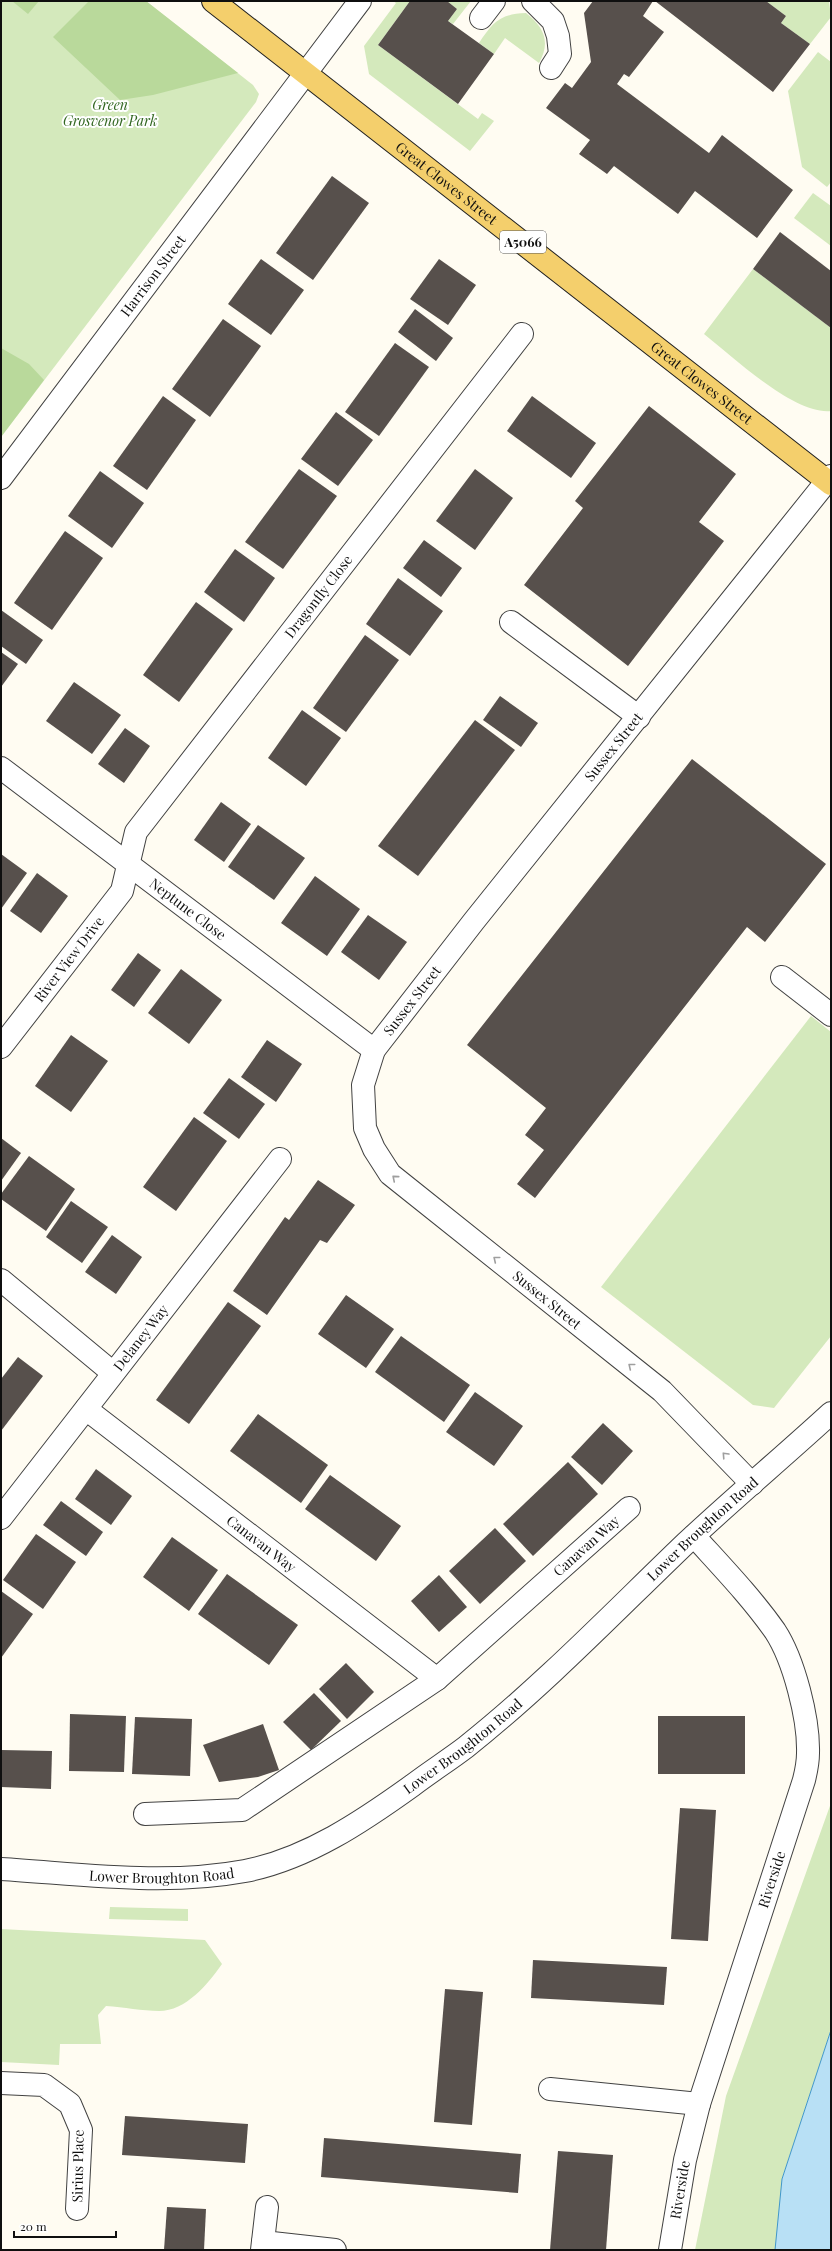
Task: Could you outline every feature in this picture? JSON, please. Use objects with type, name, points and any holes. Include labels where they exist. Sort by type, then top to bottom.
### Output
[{"type":"main road","name":"Great Clowes Street","points":[[213,1],[830,480]]},
{"type":"street","name":"Harrison Street","points":[[1,478],[360,1]]},
{"type":"street","points":[[481,18],[494,1]]},
{"type":"street","points":[[533,1],[553,20],[558,36],[560,54],[551,68]]},
{"type":"street","name":"Dragonfly Close","points":[[129,867],[136,832],[522,334]]},
{"type":"street","name":"Sussex Street","points":[[752,1484],[662,1391],[390,1174],[374,1149],[365,1128],[363,1085],[374,1050],[639,716],[830,480]]},
{"type":"street","points":[[511,622],[639,716]]},
{"type":"street","name":"Neptune Close","points":[[1,768],[129,867],[374,1050]]},
{"type":"street","name":"River View Drive","points":[[1,1047],[122,891],[129,867]]},
{"type":"street","points":[[782,977],[831,1015]]},
{"type":"street","name":"Delaney Way","points":[[1,1518],[280,1159]]},
{"type":"street","points":[[1,1280],[113,1373]]},
{"type":"street","name":"Canavan Way","points":[[86,1409],[436,1679]]},
{"type":"street","name":"Lower Broughton Road","points":[[1,1869],[152,1880],[187,1879],[247,1871],[290,1857],[331,1838],[384,1806],[466,1746],[556,1667],[694,1536],[831,1413]]},
{"type":"street","name":"Canavan Way","points":[[145,1814],[242,1810],[436,1679],[629,1508]]},
{"type":"street","name":"Riverside","points":[[670,2250],[685,2160],[699,2104],[804,1780],[808,1753],[802,1702],[792,1666],[776,1633],[756,1606],[694,1536]]},
{"type":"street","name":"Sirius Place","points":[[1,2084],[44,2085],[70,2104],[81,2130],[77,2209]]},
{"type":"street","points":[[550,2089],[699,2104]]},
{"type":"street","points":[[267,2207],[263,2246],[335,2250]]},
{"type":"green space","name":"Green Grosvenor Park","points":[[1,1],[146,1],[253,85],[259,94],[256,102],[1,437]]},
{"type":"green space","points":[[12,1],[39,1],[28,14]]},
{"type":"green space","points":[[89,1],[146,1],[238,73],[153,95],[120,100],[53,37]]},
{"type":"green space","points":[[393,1],[410,1],[378,45],[478,119],[482,113],[494,121],[470,151],[369,74],[364,46],[396,3]]},
{"type":"green space","points":[[447,1],[471,1],[453,24],[448,21],[457,9]]},
{"type":"green space","points":[[766,1],[829,1],[831,17],[810,44],[781,23],[786,16]]},
{"type":"green space","points":[[526,13],[537,24],[544,35],[545,48],[539,63],[505,38],[494,54],[479,43],[498,20],[510,15]]},
{"type":"green space","points":[[818,52],[831,62],[831,182],[827,187],[802,167],[788,91]]},
{"type":"green space","points":[[813,193],[831,206],[831,246],[794,218]]},
{"type":"green space","points":[[753,269],[831,328],[831,411],[816,410],[800,404],[782,394],[747,370],[704,334]]},
{"type":"green space","points":[[1,348],[29,364],[44,380],[1,437]]},
{"type":"green space","points":[[811,1016],[831,1032],[831,1336],[774,1408],[753,1405],[601,1287]]},
{"type":"green space","points":[[831,1803],[831,2030],[782,2179],[779,2250],[695,2250],[726,2096]]},
{"type":"green space","points":[[110,1907],[188,1909],[188,1921],[109,1919]]},
{"type":"green space","points":[[1,1929],[205,1940],[222,1964],[210,1980],[195,1995],[169,2010],[159,2011],[106,2006],[98,2015],[101,2044],[60,2044],[59,2065],[1,2062]]},
{"type":"water","points":[[831,2030],[831,2250],[775,2250],[782,2179]]},
{"type":"building","points":[[410,1],[447,1],[457,9],[448,21],[494,54],[458,104],[378,45]]},
{"type":"building","points":[[593,1],[653,1],[643,16],[664,32],[629,77],[624,74],[617,84],[709,153],[722,135],[793,190],[757,238],[695,191],[678,214],[614,166],[607,174],[579,154],[590,140],[546,108],[565,83],[572,88],[591,62],[584,13]]},
{"type":"building","points":[[655,1],[766,1],[786,16],[781,23],[810,44],[773,92]]},
{"type":"building","points":[[332,176],[369,203],[313,280],[276,253]]},
{"type":"building","points":[[780,232],[831,271],[831,328],[753,269]]},
{"type":"building","points":[[261,259],[304,290],[271,335],[228,304]]},
{"type":"building","points":[[439,259],[476,285],[448,325],[410,299]]},
{"type":"building","points":[[415,309],[453,338],[436,361],[398,332]]},
{"type":"building","points":[[223,319],[261,346],[210,417],[172,389]]},
{"type":"building","points":[[395,343],[429,367],[379,436],[345,412]]},
{"type":"building","points":[[163,396],[196,420],[147,490],[113,466]]},
{"type":"building","points":[[532,396],[596,443],[571,478],[507,431]]},
{"type":"building","points":[[649,406],[736,474],[699,522],[724,541],[628,666],[524,585],[583,508],[575,501]]},
{"type":"building","points":[[336,412],[373,440],[338,486],[301,459]]},
{"type":"building","points":[[299,469],[337,496],[283,569],[245,542]]},
{"type":"building","points":[[475,469],[513,498],[475,550],[436,521]]},
{"type":"building","points":[[100,471],[144,503],[112,548],[68,516]]},
{"type":"building","points":[[65,531],[103,558],[52,630],[14,603]]},
{"type":"building","points":[[424,540],[462,568],[441,597],[403,568]]},
{"type":"building","points":[[235,549],[275,578],[244,622],[204,592]]},
{"type":"building","points":[[398,578],[443,611],[410,656],[366,624]]},
{"type":"building","points":[[196,602],[233,629],[179,702],[143,675]]},
{"type":"building","points":[[1,610],[43,640],[26,664],[1,646]]},
{"type":"building","points":[[365,635],[399,660],[346,732],[313,708]]},
{"type":"building","points":[[1,652],[18,664],[1,687]]},
{"type":"building","points":[[74,682],[121,715],[92,754],[46,721]]},
{"type":"building","points":[[500,696],[538,723],[521,747],[483,720]]},
{"type":"building","points":[[302,710],[341,738],[306,786],[268,758]]},
{"type":"building","points":[[475,720],[515,750],[418,876],[378,846]]},
{"type":"building","points":[[125,728],[150,746],[124,783],[98,764]]},
{"type":"building","points":[[692,759],[826,864],[765,942],[747,927],[535,1198],[517,1184],[544,1150],[525,1135],[546,1108],[467,1045]]},
{"type":"building","points":[[221,802],[251,824],[224,862],[194,840]]},
{"type":"building","points":[[258,825],[305,858],[274,900],[228,867]]},
{"type":"building","points":[[1,854],[27,873],[1,909]]},
{"type":"building","points":[[37,873],[68,896],[41,933],[10,911]]},
{"type":"building","points":[[315,876],[360,909],[327,956],[281,923]]},
{"type":"building","points":[[368,915],[407,942],[379,980],[341,952]]},
{"type":"building","points":[[138,953],[161,970],[134,1007],[111,990]]},
{"type":"building","points":[[181,969],[222,1000],[189,1044],[148,1013]]},
{"type":"building","points":[[71,1035],[108,1061],[71,1112],[35,1086]]},
{"type":"building","points":[[267,1040],[302,1064],[276,1102],[241,1077]]},
{"type":"building","points":[[229,1078],[265,1104],[239,1139],[203,1113]]},
{"type":"building","points":[[194,1117],[227,1141],[176,1211],[143,1187]]},
{"type":"building","points":[[1,1138],[21,1153],[1,1181]]},
{"type":"building","points":[[29,1156],[75,1189],[46,1231],[1,1199],[1,1194]]},
{"type":"building","points":[[318,1180],[355,1205],[327,1243],[320,1240],[267,1315],[233,1291],[285,1217],[289,1220]]},
{"type":"building","points":[[71,1201],[108,1227],[82,1263],[46,1237]]},
{"type":"building","points":[[112,1235],[142,1257],[116,1294],[85,1272]]},
{"type":"building","points":[[346,1295],[394,1329],[366,1368],[318,1334]]},
{"type":"building","points":[[228,1302],[261,1326],[189,1424],[156,1400]]},
{"type":"building","points":[[401,1336],[470,1385],[444,1422],[375,1372]]},
{"type":"building","points":[[18,1357],[43,1376],[1,1431],[1,1379]]},
{"type":"building","points":[[475,1392],[523,1426],[494,1466],[446,1432]]},
{"type":"building","points":[[258,1414],[328,1465],[301,1503],[230,1451]]},
{"type":"building","points":[[603,1423],[633,1451],[602,1485],[571,1457]]},
{"type":"building","points":[[568,1462],[598,1494],[533,1556],[503,1524]]},
{"type":"building","points":[[96,1469],[132,1496],[111,1525],[75,1499]]},
{"type":"building","points":[[330,1475],[401,1526],[376,1561],[305,1509]]},
{"type":"building","points":[[61,1501],[103,1532],[86,1556],[43,1525]]},
{"type":"building","points":[[495,1528],[526,1561],[480,1604],[449,1571]]},
{"type":"building","points":[[36,1534],[76,1562],[43,1609],[3,1580]]},
{"type":"building","points":[[172,1537],[218,1570],[189,1611],[143,1577]]},
{"type":"building","points":[[227,1574],[298,1625],[269,1665],[198,1614]]},
{"type":"building","points":[[439,1575],[467,1607],[439,1632],[411,1601]]},
{"type":"building","points":[[1,1591],[33,1614],[1,1658]]},
{"type":"building","points":[[346,1663],[374,1692],[347,1719],[319,1689]]},
{"type":"building","points":[[314,1693],[341,1721],[311,1750],[283,1722]]},
{"type":"building","points":[[70,1714],[126,1716],[124,1772],[69,1771]]},
{"type":"building","points":[[658,1716],[745,1716],[745,1774],[658,1774]]},
{"type":"building","points":[[135,1717],[192,1719],[190,1776],[132,1774]]},
{"type":"building","points":[[263,1724],[279,1770],[258,1777],[219,1782],[203,1745]]},
{"type":"building","points":[[1,1750],[52,1751],[51,1789],[1,1787]]},
{"type":"building","points":[[680,1808],[716,1810],[708,1941],[671,1939]]},
{"type":"building","points":[[533,1960],[667,1967],[664,2005],[531,1998]]},
{"type":"building","points":[[445,1989],[483,1992],[472,2125],[434,2122]]},
{"type":"building","points":[[125,2116],[248,2124],[245,2163],[122,2155]]},
{"type":"building","points":[[324,2138],[521,2154],[518,2193],[321,2177]]},
{"type":"building","points":[[558,2151],[613,2155],[606,2250],[550,2250]]},
{"type":"building","points":[[167,2207],[206,2209],[204,2250],[164,2250]]}]
